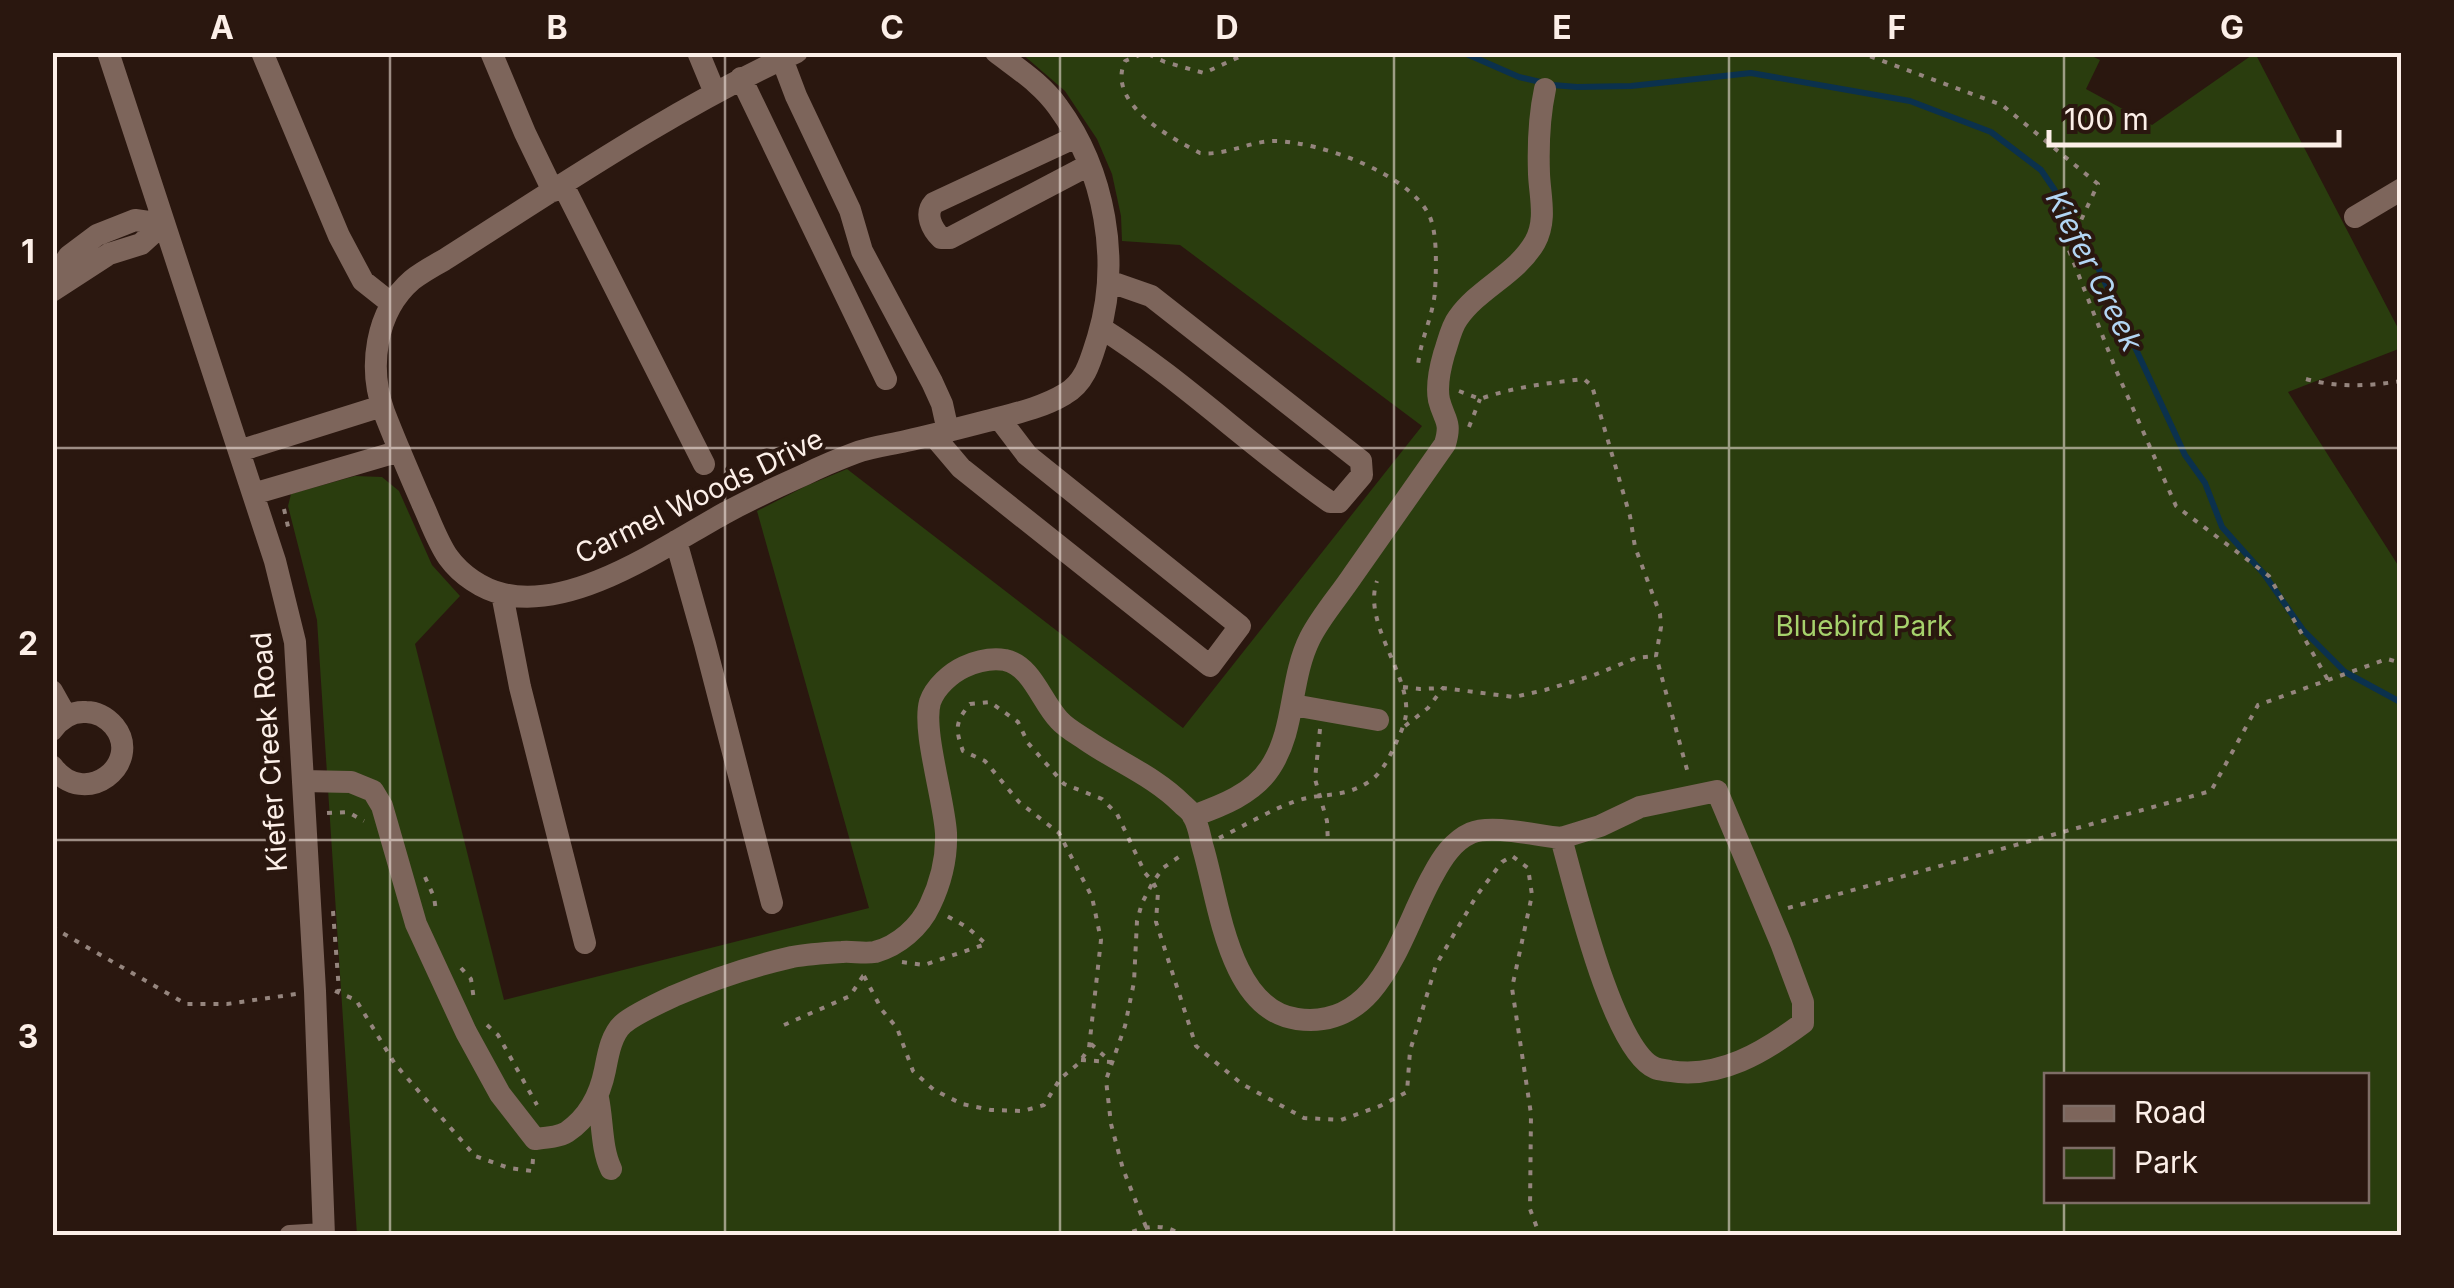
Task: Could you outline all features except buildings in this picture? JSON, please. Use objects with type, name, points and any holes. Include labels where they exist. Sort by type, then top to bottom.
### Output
[{"type":"street","name":"Kiefer Creek Road","points":[[108,52],[253,494],[294,642],[316,991],[324,1235]]},
{"type":"street","points":[[262,52],[339,236],[363,281],[392,304]]},
{"type":"street","points":[[491,52],[525,134],[558,188],[704,464]]},
{"type":"street","points":[[698,52],[715,92]]},
{"type":"street","name":"Carmel Woods Drive","points":[[790,56],[676,114],[412,280],[392,304],[377,342],[375,368],[382,406],[449,558],[470,580],[502,594],[557,595],[596,582],[728,511],[858,452],[999,418],[1042,405],[1076,387],[1085,374],[1101,328],[1108,281],[1100,198],[1090,166],[1058,106],[1035,81],[996,52]]},
{"type":"street","points":[[790,56],[796,96],[850,210],[862,251],[942,404],[941,433],[961,468],[1210,666],[1240,626],[1027,456],[999,418]]},
{"type":"street","points":[[741,78],[886,380]]},
{"type":"street","points":[[1194,816],[1226,804],[1269,770],[1284,740],[1296,675],[1310,638],[1445,444],[1450,430],[1438,388],[1444,356],[1458,318],[1507,274],[1537,239],[1542,220],[1539,174],[1544,89]]},
{"type":"street","points":[[1076,136],[934,203],[928,214],[937,234],[950,238],[1090,166]]},
{"type":"street","points":[[2355,217],[2402,189]]},
{"type":"street","points":[[52,281],[69,256],[97,235],[135,220],[163,224]]},
{"type":"street","points":[[52,291],[109,254],[140,244],[163,224]]},
{"type":"street","points":[[1101,328],[1139,352],[1284,470],[1330,502],[1339,502],[1362,475],[1361,461],[1151,296],[1108,281]]},
{"type":"street","points":[[239,451],[382,406]]},
{"type":"street","points":[[253,494],[400,451]]},
{"type":"street","points":[[676,542],[772,902]]},
{"type":"street","points":[[502,594],[520,687],[586,942]]},
{"type":"street","points":[[611,1169],[604,1155],[598,1098],[608,1053],[622,1025],[673,997],[765,964],[812,955],[873,952],[902,940],[928,910],[946,861],[946,830],[929,733],[930,702],[942,682],[973,663],[1010,661],[1024,670],[1061,723],[1168,790],[1194,816],[1225,932],[1250,992],[1272,1012],[1295,1019],[1321,1020],[1344,1014],[1363,1001],[1380,982],[1440,862],[1456,842],[1475,831],[1503,829],[1561,838],[1600,826],[1640,807],[1717,791],[1803,1002],[1803,1024],[1773,1045],[1712,1072],[1653,1068],[1634,1048],[1610,999],[1586,931],[1561,838]]},
{"type":"street","points":[[52,691],[59,723],[77,712],[102,715],[112,722],[122,744],[121,757],[107,778],[85,785],[62,778],[52,766]]},
{"type":"street","points":[[1293,704],[1378,720]]},
{"type":"street","points":[[303,781],[350,782],[373,791],[382,806],[416,924],[466,1032],[500,1094],[535,1140],[564,1134],[598,1098]]},
{"type":"street","points":[[290,1236],[324,1235]]},
{"type":"path","points":[[1250,52],[1204,72],[1142,54],[1125,61],[1120,72],[1124,90],[1131,105],[1146,120],[1200,153],[1240,149],[1260,142],[1294,144],[1369,166],[1415,194],[1432,220],[1436,266],[1434,296],[1418,364],[1424,382],[1480,399],[1542,384],[1584,379],[1592,386],[1630,516],[1635,547],[1660,614],[1656,656],[1694,796]]},
{"type":"path","points":[[1858,52],[2002,105],[2098,184],[2068,248],[2176,506],[2269,576],[2328,680]]},
{"type":"path","points":[[2306,379],[2333,386],[2402,381]]},
{"type":"path","points":[[1468,432],[1480,399]]},
{"type":"path","points":[[1146,1227],[1123,1169],[1111,1124],[1106,1080],[1125,1026],[1134,982],[1137,921],[1142,903],[1163,868],[1176,858],[1296,801],[1339,796],[1373,780],[1392,753],[1406,719],[1403,687],[1389,658],[1372,596],[1384,568]]},
{"type":"path","points":[[1403,687],[1514,697],[1594,675],[1636,658],[1656,656]]},
{"type":"path","points":[[1768,913],[2211,791],[2258,706],[2387,659],[2402,663]]},
{"type":"path","points":[[1402,729],[1428,708],[1443,688]]},
{"type":"path","points":[[1323,710],[1315,779],[1327,821],[1328,844]]},
{"type":"path","points":[[1090,1043],[1112,1062]]},
{"type":"path","points":[[1081,1060],[1112,1062]]},
{"type":"path","points":[[1120,1236],[1146,1227],[1170,1227],[1183,1236]]},
{"type":"green space","name":"Bluebird Park","points":[[1021,53],[2086,53],[2100,60],[2086,89],[2152,125],[2255,53],[2401,334],[2401,348],[2288,392],[2401,570],[2401,1235],[357,1235],[317,620],[288,506],[291,494],[355,476],[382,477],[399,491],[432,565],[460,596],[415,644],[504,1000],[869,908],[757,511],[847,469],[1183,728],[1422,426],[1180,245],[1122,241],[1112,174],[1097,139],[1065,91]]},
{"type":"waterway","name":"Kiefer Creek","points":[[1462,52],[1519,77],[1577,87],[1631,86],[1751,73],[1910,101],[1991,132],[2041,170],[2054,189],[2095,261],[2185,455],[2205,483],[2222,527],[2264,574],[2303,630],[2345,672],[2402,703]]}]
